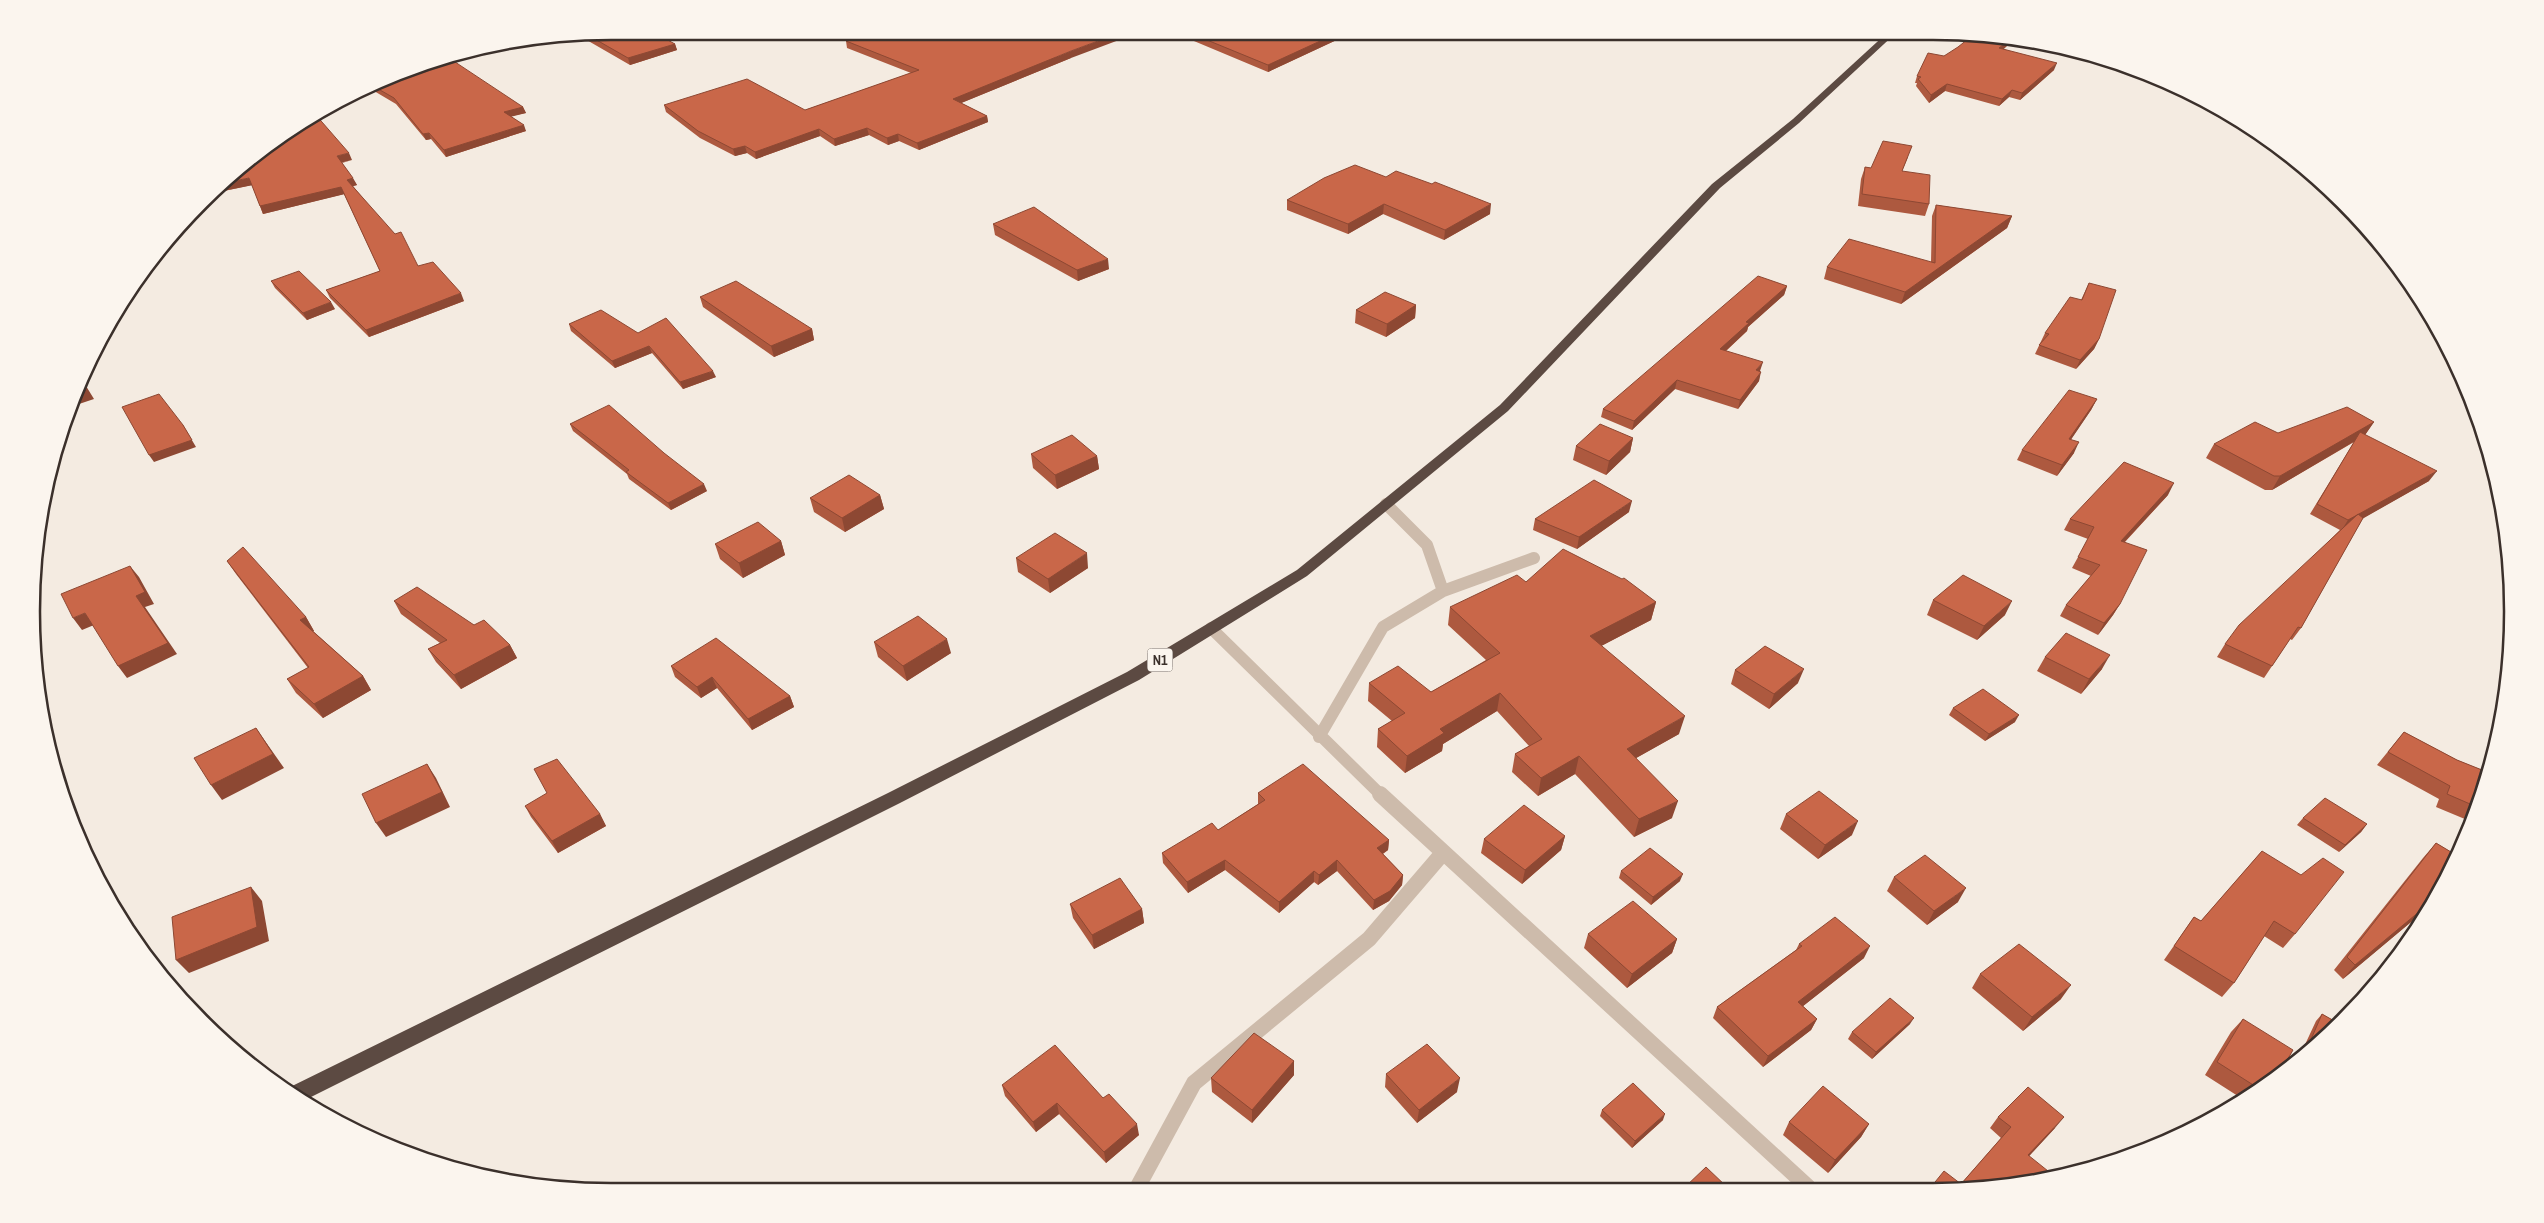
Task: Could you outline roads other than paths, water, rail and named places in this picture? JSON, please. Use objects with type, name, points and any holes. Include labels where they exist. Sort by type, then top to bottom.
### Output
[{"type":"highway","name":"N1","points":[[301,1091],[894,798],[1133,676],[1302,572],[1504,408],[1716,186],[1796,121],[1884,40]]},
{"type":"street","points":[[1386,504],[1427,545],[1443,591]]},
{"type":"street","points":[[1319,737],[1383,627],[1443,591],[1534,558]]},
{"type":"street","points":[[1212,628],[1319,737],[1442,854],[1803,1183]]},
{"type":"street","points":[[1140,1183],[1194,1083],[1370,939],[1442,854]]}]
